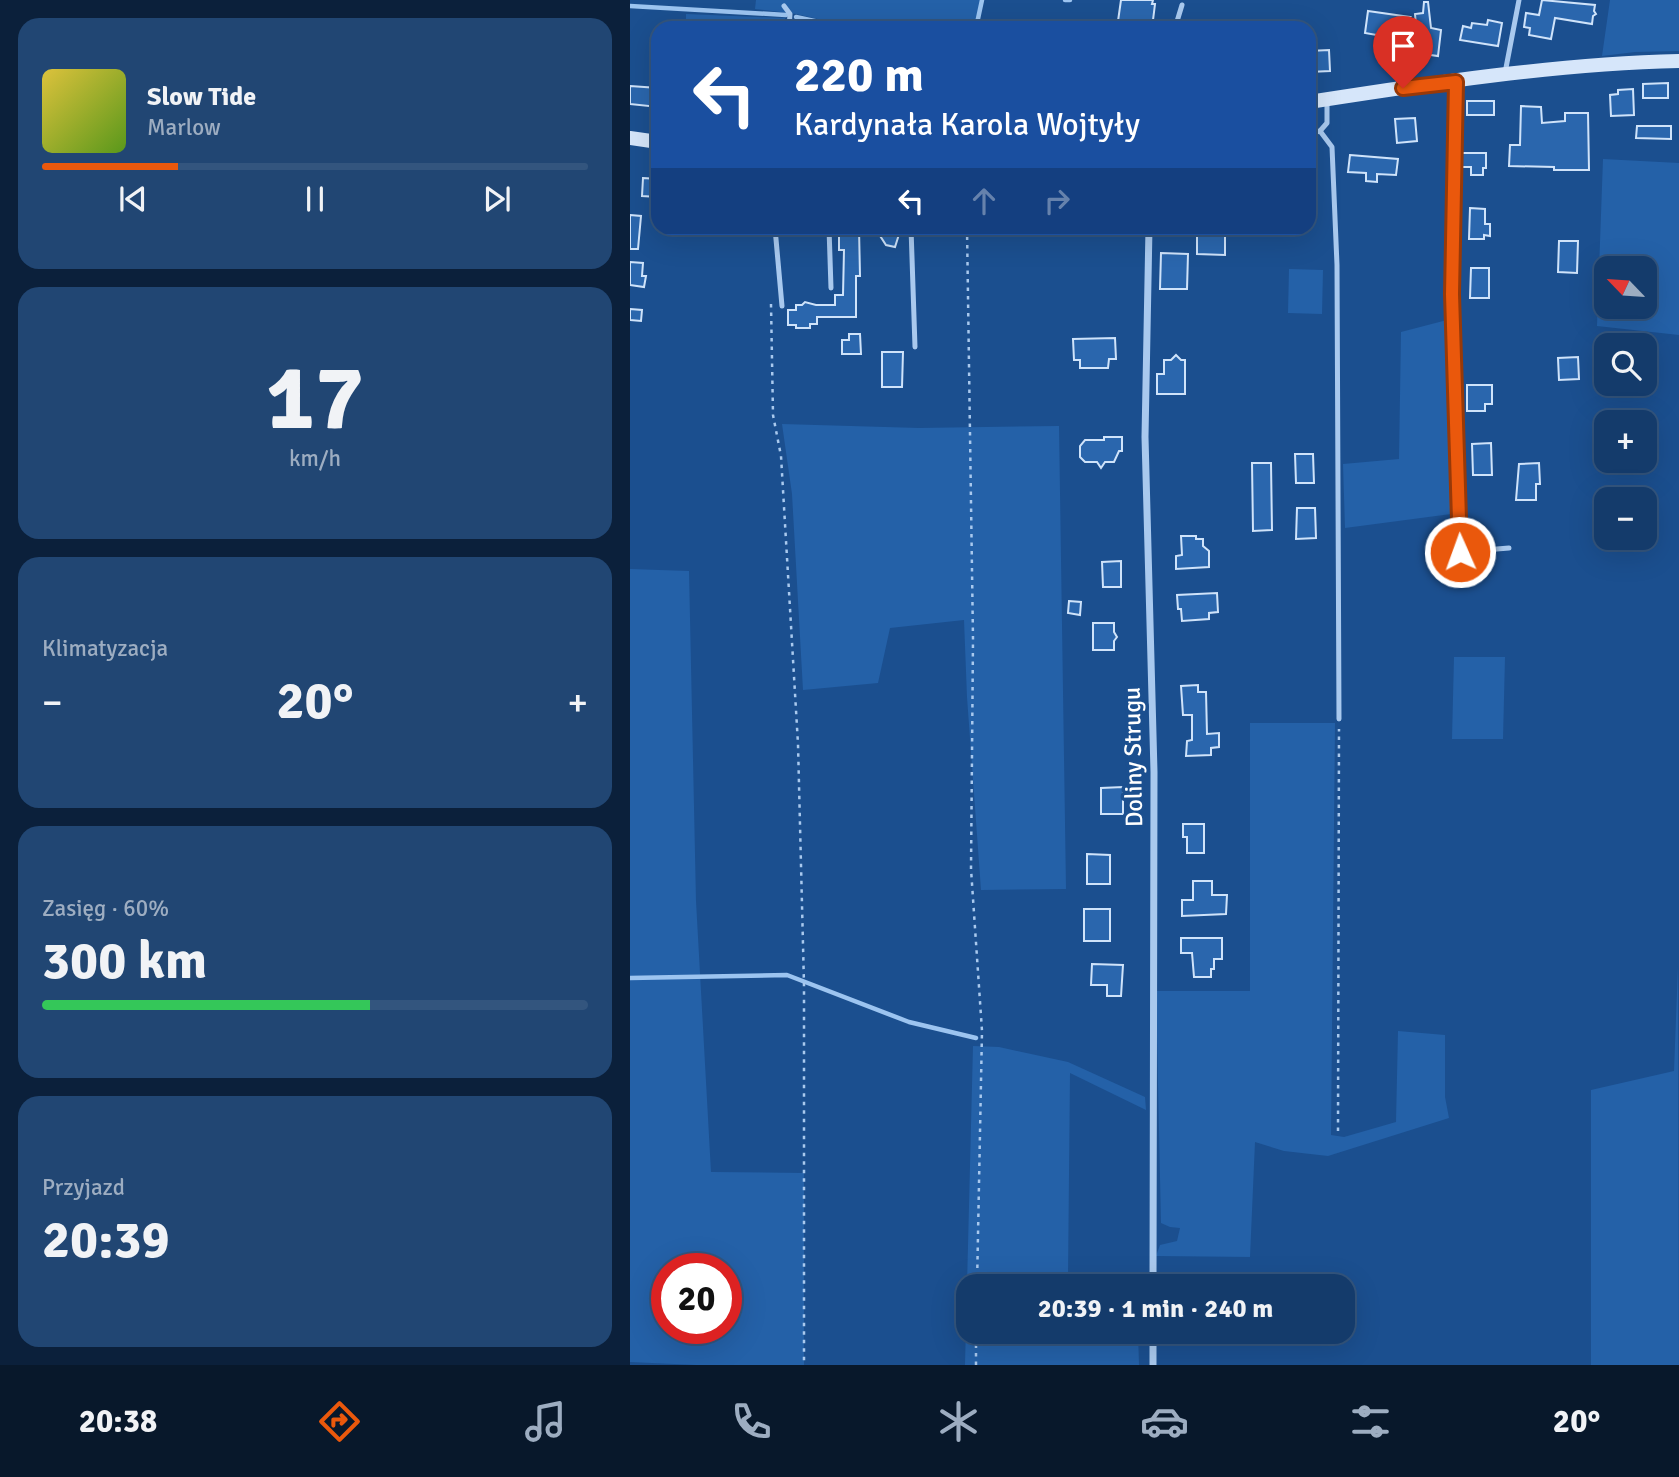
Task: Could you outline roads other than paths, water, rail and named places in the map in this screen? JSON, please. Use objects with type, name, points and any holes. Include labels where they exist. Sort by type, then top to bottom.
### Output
[{"type":"street","points":[[1316,101],[1594,65],[1679,61]]},
{"type":"street","points":[[630,138],[651,141]]},
{"type":"street","name":"Doliny Strugu","points":[[1149,235],[1145,438],[1154,772],[1153,1274]]},
{"type":"street","points":[[1153,1344],[1153,1365]]},
{"type":"lane","points":[[1505,76],[1519,0]]},
{"type":"lane","points":[[1177,21],[1182,5]]},
{"type":"lane","points":[[784,6],[790,14],[790,21]]},
{"type":"lane","points":[[1456,82],[1452,294],[1460,552],[1509,548]]},
{"type":"lane","points":[[1316,132],[1327,122],[1327,100]]},
{"type":"lane","points":[[1320,131],[1332,147],[1336,253],[1339,719]]},
{"type":"lane","points":[[776,235],[782,306]]},
{"type":"lane","points":[[829,235],[831,288]]},
{"type":"lane","points":[[911,235],[915,347]]},
{"type":"waterway","points":[[978,21],[982,0]]},
{"type":"waterway","points":[[1065,0],[1070,0]]},
{"type":"waterway","points":[[630,6],[786,15]]},
{"type":"waterway","points":[[796,17],[815,21]]},
{"type":"waterway","points":[[630,978],[787,975],[909,1022],[976,1038]]}]
